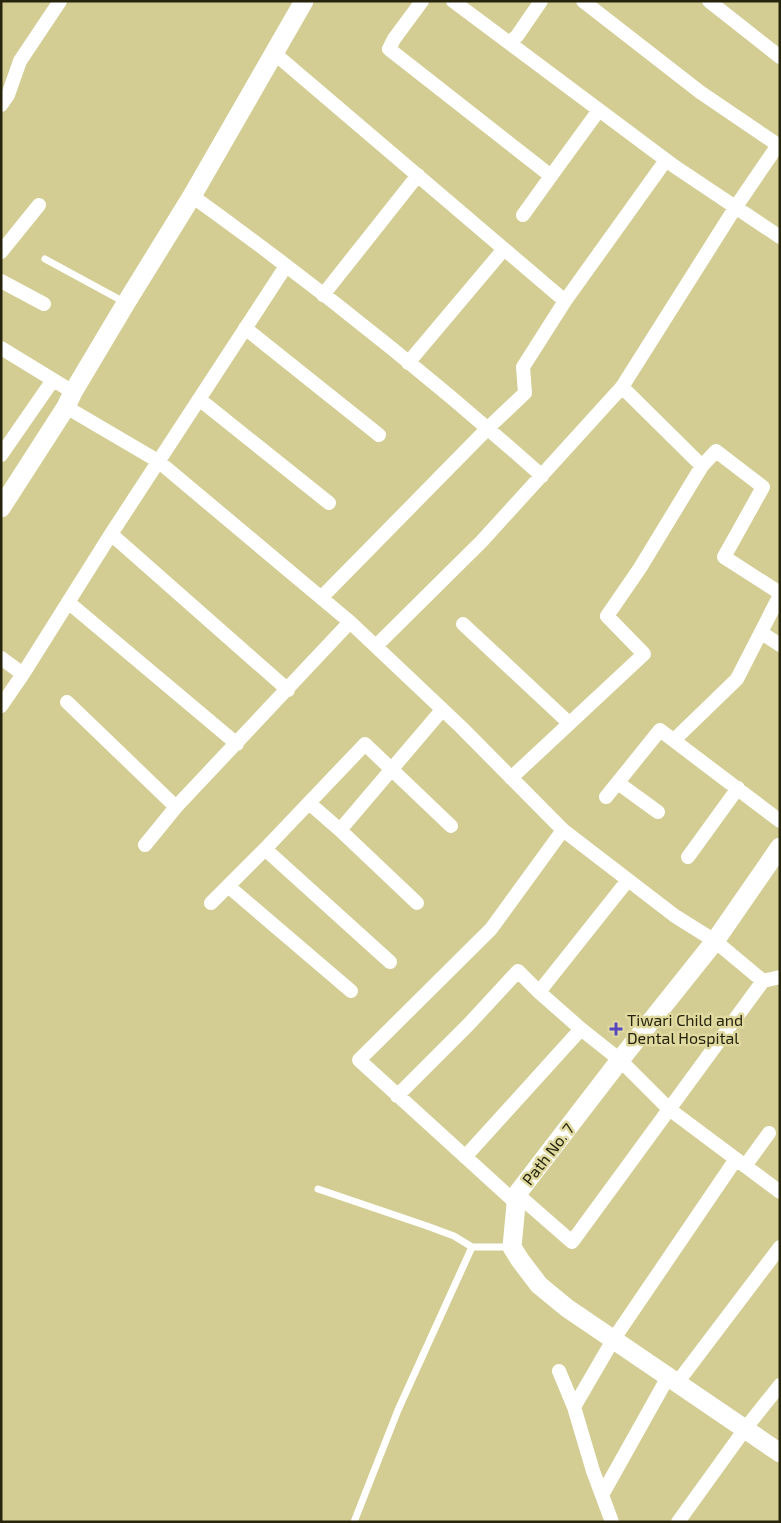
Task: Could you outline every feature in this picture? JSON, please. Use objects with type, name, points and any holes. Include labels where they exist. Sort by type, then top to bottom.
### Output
[{"type":"street","points":[[1,105],[8,95],[20,61],[60,1]]},
{"type":"street","points":[[1,508],[192,196],[304,1]]},
{"type":"street","points":[[422,1],[394,39],[389,49],[551,176]]},
{"type":"street","points":[[453,1],[666,160],[780,237]]},
{"type":"street","points":[[509,44],[517,36],[541,1]]},
{"type":"street","points":[[376,646],[482,541],[622,387],[735,208],[778,145],[700,92],[583,1]]},
{"type":"street","points":[[709,1],[780,57]]},
{"type":"street","points":[[274,53],[565,301]]},
{"type":"street","points":[[523,215],[599,110]]},
{"type":"street","points":[[321,598],[488,428],[525,393],[523,367],[565,301],[666,160]]},
{"type":"street","points":[[323,295],[418,175]]},
{"type":"street","points":[[192,196],[265,249],[323,295],[488,428],[542,476]]},
{"type":"street","points":[[1,252],[39,205]]},
{"type":"street","points":[[408,363],[504,249]]},
{"type":"street","points":[[1,706],[286,266]]},
{"type":"street","points":[[1,280],[44,304]]},
{"type":"street","points":[[245,328],[379,435]]},
{"type":"street","points":[[1,348],[53,380],[69,399],[158,461],[350,622],[512,778],[563,830],[675,916],[715,941],[763,981]]},
{"type":"street","points":[[1,455],[53,380]]},
{"type":"street","points":[[622,387],[702,466]]},
{"type":"street","points":[[199,399],[329,503]]},
{"type":"street","points":[[512,778],[644,654],[606,616],[640,568],[702,466],[716,451],[762,487],[724,557],[780,594],[737,679],[674,740]]},
{"type":"street","points":[[111,534],[288,690]]},
{"type":"street","points":[[68,602],[237,744]]},
{"type":"street","points":[[145,845],[176,807],[350,622]]},
{"type":"street","points":[[463,624],[569,723]]},
{"type":"street","points":[[762,632],[780,644]]},
{"type":"street","points":[[1,658],[23,674]]},
{"type":"street","points":[[67,702],[176,807]]},
{"type":"street","points":[[340,830],[442,710]]},
{"type":"street","points":[[606,797],[660,730],[780,821]]},
{"type":"street","points":[[211,903],[365,744],[450,826]]},
{"type":"street","points":[[618,783],[658,812]]},
{"type":"street","points":[[688,857],[738,788]]},
{"type":"street","points":[[309,803],[417,903]]},
{"type":"street","points":[[563,830],[490,929],[359,1060],[465,1157],[572,1242],[763,981],[780,977]]},
{"type":"street","name":"Path No. 7","points":[[512,1247],[517,1198],[620,1060],[715,941],[780,847]]},
{"type":"street","points":[[265,849],[390,962]]},
{"type":"street","points":[[539,992],[628,880]]},
{"type":"street","points":[[228,886],[351,991]]},
{"type":"street","points":[[397,1096],[469,1024],[518,971],[581,1030],[620,1060],[669,1109],[780,1192]]},
{"type":"street","points":[[465,1157],[581,1030]]},
{"type":"street","points":[[574,1407],[613,1340],[740,1162],[769,1133]]},
{"type":"street","points":[[512,1247],[539,1285],[567,1308],[780,1453]]},
{"type":"street","points":[[602,1495],[673,1380],[780,1247]]},
{"type":"street","points":[[558,1371],[574,1407],[612,1522]]},
{"type":"street","points":[[678,1522],[745,1429],[780,1385]]},
{"type":"lane","points":[[45,260],[126,302]]},
{"type":"lane","points":[[318,1189],[454,1236],[472,1247],[512,1247]]},
{"type":"lane","points":[[354,1522],[398,1410],[472,1247]]},
{"type":"place","name":"Tiwari Child and Dental Hospital","points":[[616,1029]]}]
